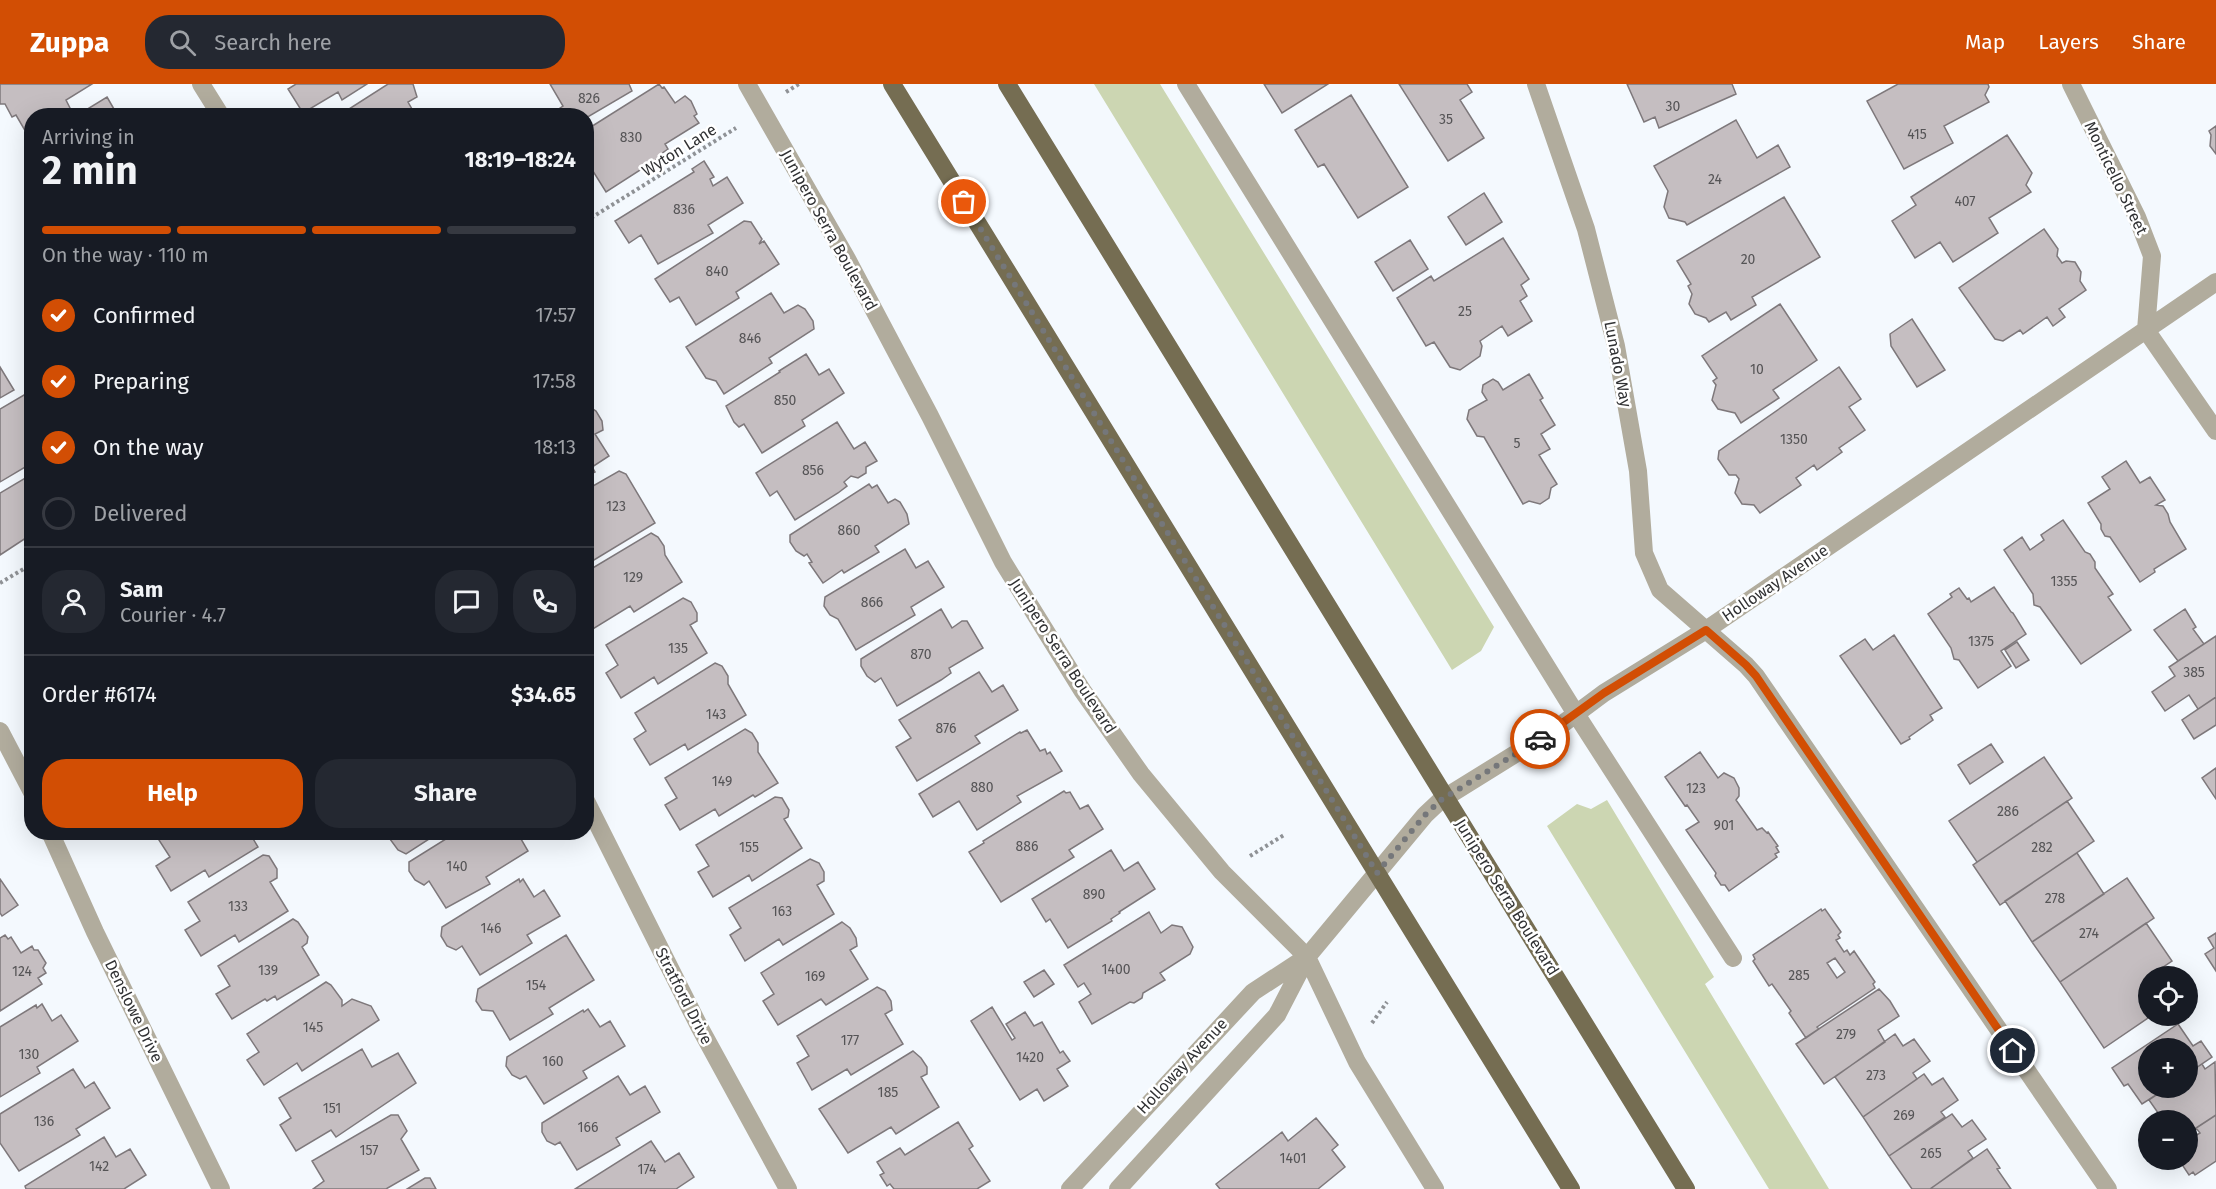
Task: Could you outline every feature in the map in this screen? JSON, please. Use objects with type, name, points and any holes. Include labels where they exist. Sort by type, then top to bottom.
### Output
[{"type":"main road","points":[[892,84],[1571,1189]]},
{"type":"main road","name":"Junipero Serra Boulevard","points":[[1007,84],[1686,1189]]},
{"type":"street","points":[[201,84],[216,108]]},
{"type":"street","name":"Junipero Serra Boulevard","points":[[747,84],[852,269],[930,416],[1003,562],[1082,690],[1141,774],[1222,872],[1307,957],[1357,1062],[1435,1189]]},
{"type":"street","points":[[1186,84],[1576,714],[1733,958]]},
{"type":"street","name":"Lunado Way","points":[[1536,84],[1586,229],[1616,346],[1638,471],[1644,553],[1660,590],[1756,676],[2108,1189]]},
{"type":"street","name":"Monticello Street","points":[[2071,84],[2137,218],[2152,256],[2146,330]]},
{"type":"street","name":"Holloway Avenue","points":[[1119,1189],[1277,1015],[1307,957],[1425,815],[1445,798],[1557,728],[1604,693],[1706,630],[2216,282]]},
{"type":"street","points":[[2146,330],[2216,431]]},
{"type":"street","points":[[0,731],[24,777]]},
{"type":"street","name":"Stratford Drive","points":[[594,817],[700,1028],[788,1189]]},
{"type":"street","name":"Denslowe Drive","points":[[54,840],[95,932],[221,1189]]},
{"type":"street","name":"Holloway Avenue","points":[[1070,1189],[1252,992],[1307,957]]},
{"type":"path","name":"Wyton Lane","points":[[594,216],[761,110]]},
{"type":"path","points":[[0,583],[24,569]]},
{"type":"path","points":[[1249,856],[1284,835]]},
{"type":"green space","points":[[1094,84],[1160,84],[1494,627],[1481,651],[1452,670]]},
{"type":"green space","points":[[1607,800],[1714,977],[1705,984],[1829,1189],[1769,1189],[1547,826],[1577,804],[1591,809]]},
{"type":"building","points":[[0,84],[92,84],[66,100],[70,108],[24,108],[24,129],[16,115],[12,117],[5,104],[0,104]]},
{"type":"building","points":[[296,84],[367,84],[342,100],[338,92],[311,108],[300,108],[288,89]]},
{"type":"building","points":[[388,84],[413,84],[417,97],[408,102],[411,108],[350,108]]},
{"type":"building","points":[[550,84],[629,84],[632,91],[594,113],[594,108],[560,108],[563,106]]},
{"type":"building","points":[[659,84],[662,88],[664,87],[675,103],[685,96],[691,101],[697,114],[694,116],[699,123],[665,144],[668,149],[661,154],[662,156],[606,192],[594,173],[594,125]]},
{"type":"building","points":[[1264,84],[1328,84],[1282,113]]},
{"type":"building","points":[[1399,84],[1467,84],[1472,92],[1460,100],[1484,138],[1448,161]]},
{"type":"building","points":[[1627,84],[1732,84],[1736,94],[1659,128],[1655,117],[1644,122]]},
{"type":"building","points":[[1898,84],[1988,84],[1985,95],[1989,102],[1944,126],[1953,143],[1904,169],[1867,101]]},
{"type":"building","points":[[1351,95],[1408,187],[1358,218],[1324,164],[1318,167],[1295,130]]},
{"type":"building","points":[[107,97],[113,108],[89,108]]},
{"type":"building","points":[[1736,120],[1757,158],[1778,145],[1790,167],[1687,225],[1685,222],[1669,218],[1664,207],[1668,191],[1654,166]]},
{"type":"building","points":[[2216,126],[2216,154],[2210,146],[2209,131]]},
{"type":"building","points":[[2007,135],[2032,173],[2026,185],[2031,192],[1989,218],[1998,233],[1953,262],[1940,242],[1915,258],[1892,221],[1916,205],[1911,197]]},
{"type":"building","points":[[704,161],[714,177],[710,179],[713,186],[727,177],[743,203],[708,225],[713,233],[658,264],[641,235],[629,243],[615,221],[694,172],[692,169]]},
{"type":"building","points":[[1484,193],[1502,222],[1466,245],[1448,217]]},
{"type":"building","points":[[1784,197],[1820,257],[1752,297],[1756,305],[1731,320],[1726,312],[1709,322],[1706,318],[1695,314],[1689,304],[1692,294],[1688,286],[1691,284],[1677,261]]},
{"type":"building","points":[[744,221],[751,222],[762,239],[759,244],[764,241],[779,264],[736,292],[739,298],[696,325],[679,297],[670,302],[655,279]]},
{"type":"building","points":[[2044,229],[2058,249],[2057,256],[2062,263],[2075,262],[2081,272],[2080,281],[2086,290],[2059,309],[2065,317],[2053,326],[2047,317],[2023,334],[2020,330],[2003,341],[1995,339],[1959,288]]},
{"type":"building","points":[[1503,238],[1529,279],[1521,285],[1527,296],[1520,301],[1532,321],[1508,336],[1502,326],[1480,341],[1482,346],[1480,356],[1460,370],[1450,367],[1434,342],[1426,346],[1397,298],[1431,276],[1434,281]]},
{"type":"building","points":[[1410,240],[1428,269],[1393,291],[1375,262]]},
{"type":"building","points":[[771,293],[784,313],[798,305],[805,309],[813,321],[814,329],[769,358],[772,363],[724,394],[716,381],[706,378],[686,347]]},
{"type":"building","points":[[1780,304],[1817,360],[1773,390],[1779,398],[1741,423],[1735,413],[1718,409],[1712,400],[1716,385],[1713,381],[1717,378],[1702,356]]},
{"type":"building","points":[[1912,319],[1945,370],[1917,387],[1891,346],[1890,334]]},
{"type":"building","points":[[806,354],[819,375],[829,369],[844,393],[802,420],[805,426],[762,453],[744,424],[739,427],[734,422],[726,406]]},
{"type":"building","points":[[0,367],[14,390],[0,398]]},
{"type":"building","points":[[1839,367],[1861,399],[1849,407],[1865,430],[1839,448],[1842,452],[1817,470],[1814,465],[1796,478],[1801,485],[1760,513],[1754,505],[1742,504],[1735,493],[1739,479],[1736,475],[1729,475],[1718,459],[1719,451]]},
{"type":"building","points":[[1529,374],[1543,398],[1540,400],[1555,425],[1541,434],[1550,449],[1539,455],[1557,484],[1551,488],[1549,498],[1540,504],[1529,501],[1523,504],[1484,437],[1477,436],[1467,419],[1469,410],[1487,400],[1482,392],[1483,385],[1493,379],[1503,390]]},
{"type":"building","points":[[24,395],[24,468],[0,482],[0,409]]},
{"type":"building","points":[[594,410],[602,421],[603,430],[595,434],[609,456],[594,466]]},
{"type":"building","points":[[837,422],[854,449],[865,442],[877,461],[866,467],[866,473],[858,478],[851,476],[844,482],[847,486],[795,520],[777,491],[770,496],[756,473]]},
{"type":"building","points":[[2126,461],[2140,483],[2150,477],[2165,500],[2156,505],[2163,506],[2186,549],[2154,569],[2155,572],[2140,582],[2110,537],[2105,536],[2101,524],[2088,503],[2110,489],[2102,477]]},
{"type":"building","points":[[619,471],[626,474],[655,523],[594,560],[594,485]]},
{"type":"building","points":[[24,479],[24,539],[0,555],[0,493]]},
{"type":"building","points":[[869,484],[872,488],[877,485],[888,503],[895,499],[900,502],[907,514],[909,524],[875,546],[879,552],[844,573],[842,570],[823,583],[809,563],[812,562],[807,554],[804,556],[796,551],[790,542],[790,535]]},
{"type":"building","points":[[2063,520],[2085,552],[2090,554],[2095,562],[2095,568],[2113,594],[2108,597],[2131,630],[2081,664],[2040,607],[2034,605],[2033,594],[2004,550],[2022,537],[2030,550],[2044,540],[2041,535]]},
{"type":"building","points":[[651,533],[658,537],[664,546],[665,555],[682,582],[634,612],[630,606],[594,628],[594,567]]},
{"type":"building","points":[[905,549],[916,568],[928,561],[944,587],[911,607],[915,615],[856,650],[838,619],[830,615],[824,606],[825,597]]},
{"type":"building","points":[[1994,587],[2026,634],[2001,651],[2011,666],[1978,688],[1959,660],[1954,659],[1951,648],[1928,614],[1952,597],[1950,594],[1959,588],[1971,602]]},
{"type":"building","points":[[683,598],[691,602],[697,613],[697,621],[690,625],[707,653],[658,684],[654,677],[621,698],[606,673],[618,665],[606,645]]},
{"type":"building","points":[[941,609],[952,628],[962,621],[967,621],[983,648],[949,668],[951,673],[941,680],[897,706],[881,678],[875,682],[867,676],[861,666],[861,659]]},
{"type":"building","points":[[2185,609],[2196,627],[2193,629],[2204,644],[2178,661],[2154,630]]},
{"type":"building","points":[[1894,635],[1942,708],[1930,715],[1933,720],[1901,744],[1840,656],[1865,639],[1873,650]]},
{"type":"building","points":[[2216,636],[2216,697],[2198,709],[2189,695],[2165,711],[2152,692],[2175,676],[2169,667]]},
{"type":"building","points":[[2017,642],[2029,660],[2016,668],[2005,650]]},
{"type":"building","points":[[715,663],[722,666],[728,676],[728,684],[746,715],[688,750],[685,744],[650,765],[634,739],[646,731],[635,713]]},
{"type":"building","points":[[979,672],[992,692],[1003,685],[1018,710],[975,736],[980,743],[917,781],[896,747],[911,738],[899,720]]},
{"type":"building","points":[[2216,697],[2216,725],[2194,739],[2182,720]]},
{"type":"building","points":[[745,729],[752,733],[758,743],[758,752],[778,783],[719,816],[715,809],[680,830],[665,805],[677,798],[665,778]]},
{"type":"building","points":[[1027,730],[1040,751],[1045,749],[1047,754],[1050,752],[1062,771],[1017,796],[1021,802],[977,830],[959,801],[933,817],[919,794],[1020,732]]},
{"type":"building","points":[[1991,744],[2003,762],[1970,784],[1958,765]]},
{"type":"building","points":[[1700,752],[1718,778],[1724,773],[1734,778],[1739,788],[1739,796],[1736,800],[1757,830],[1762,828],[1768,832],[1778,846],[1776,847],[1779,852],[1775,854],[1777,857],[1729,891],[1725,885],[1721,885],[1715,876],[1716,873],[1686,830],[1699,822],[1665,777]]},
{"type":"building","points":[[2044,757],[2072,798],[1977,862],[1949,821]]},
{"type":"building","points":[[2216,768],[2216,799],[2202,778]]},
{"type":"building","points":[[1064,791],[1070,792],[1080,809],[1088,805],[1103,829],[1069,850],[1074,857],[1001,902],[969,852]]},
{"type":"building","points":[[775,797],[782,798],[789,810],[788,817],[784,819],[802,848],[752,881],[749,875],[713,897],[698,872],[709,866],[696,845]]},
{"type":"building","points":[[2067,801],[2094,841],[2000,905],[1973,865]]},
{"type":"building","points":[[159,840],[254,840],[258,847],[209,877],[205,870],[171,891],[156,866],[170,857]]},
{"type":"building","points":[[391,840],[428,840],[406,854],[398,850]]},
{"type":"building","points":[[444,840],[522,840],[528,851],[486,877],[490,884],[446,908],[429,881],[424,885],[415,880],[409,871],[409,862]]},
{"type":"building","points":[[1111,850],[1124,871],[1138,862],[1155,889],[1119,912],[1111,919],[1112,921],[1068,948],[1050,919],[1046,922],[1032,899]]},
{"type":"building","points":[[2077,853],[2104,894],[2032,942],[2005,901]]},
{"type":"building","points":[[263,855],[269,856],[277,869],[277,878],[270,882],[288,911],[239,942],[235,935],[201,956],[185,930],[200,921],[188,902]]},
{"type":"building","points":[[810,859],[819,863],[824,872],[824,881],[817,885],[834,914],[783,945],[779,939],[745,961],[730,935],[741,928],[729,908]]},
{"type":"building","points":[[2127,878],[2154,918],[2060,982],[2032,942]]},
{"type":"building","points":[[0,879],[18,905],[2,916],[0,913]]},
{"type":"building","points":[[519,879],[520,882],[523,879],[534,897],[544,890],[560,916],[527,935],[532,943],[480,975],[462,946],[456,950],[447,946],[441,936],[442,927]]},
{"type":"building","points":[[1821,909],[1822,911],[1825,909],[1841,932],[1838,935],[1840,938],[1836,940],[1844,952],[1847,950],[1850,955],[1854,951],[1875,982],[1873,984],[1875,988],[1817,1027],[1819,1029],[1806,1038],[1789,1013],[1791,1011],[1772,984],[1769,986],[1753,961],[1755,959],[1753,955]],"holes":[[[1835,958],[1845,972],[1837,978],[1827,963]]]},
{"type":"building","points":[[1149,912],[1161,933],[1172,925],[1182,927],[1193,947],[1190,954],[1160,973],[1165,980],[1143,993],[1142,998],[1134,1003],[1130,1002],[1092,1024],[1079,1002],[1091,994],[1084,983],[1078,987],[1064,965]]},
{"type":"building","points":[[293,919],[298,922],[308,937],[307,943],[302,947],[319,975],[277,1000],[275,996],[267,1001],[265,999],[232,1019],[216,994],[230,986],[218,966]]},
{"type":"building","points":[[842,922],[850,928],[856,938],[857,946],[850,950],[868,979],[826,1005],[821,999],[778,1025],[763,1001],[774,994],[761,973]]},
{"type":"building","points":[[2146,923],[2172,961],[2165,966],[2138,966],[2138,1025],[2104,1048],[2060,982]]},
{"type":"building","points":[[2216,933],[2216,971],[2205,954],[2214,948],[2208,938]]},
{"type":"building","points":[[5,935],[8,939],[11,937],[21,953],[32,946],[34,950],[38,950],[46,963],[43,968],[46,973],[38,978],[42,984],[0,1011],[0,938]]},
{"type":"building","points":[[566,935],[594,980],[549,1008],[553,1014],[510,1040],[493,1011],[482,1010],[476,1001],[478,989]]},
{"type":"building","points":[[1044,970],[1054,984],[1034,997],[1024,982]]},
{"type":"building","points":[[326,982],[342,1000],[342,1006],[352,999],[371,1006],[379,1020],[302,1071],[297,1063],[264,1085],[247,1060],[259,1052],[247,1034]]},
{"type":"building","points":[[877,987],[885,991],[891,1001],[892,1010],[885,1014],[903,1044],[851,1075],[847,1069],[812,1090],[797,1063],[809,1056],[797,1036]]},
{"type":"building","points":[[1879,989],[1899,1016],[1878,1030],[1885,1042],[1824,1084],[1796,1044]]},
{"type":"building","points":[[42,1004],[52,1021],[61,1015],[78,1041],[37,1067],[40,1073],[0,1097],[0,1027],[36,1005],[37,1008]]},
{"type":"building","points":[[992,1007],[1012,1040],[1015,1038],[1006,1024],[1025,1012],[1034,1026],[1042,1022],[1060,1053],[1063,1051],[1070,1061],[1057,1069],[1068,1086],[1044,1101],[1037,1089],[1020,1100],[971,1021]]},
{"type":"building","points":[[588,1009],[600,1027],[610,1021],[625,1046],[583,1071],[587,1078],[544,1104],[526,1076],[520,1079],[512,1075],[506,1066],[507,1057]]},
{"type":"building","points":[[2175,1026],[2179,1026],[2188,1038],[2157,1038]]},
{"type":"building","points":[[1895,1034],[1903,1046],[1914,1039],[1930,1061],[1913,1073],[1917,1079],[1863,1117],[1835,1077]]},
{"type":"building","points":[[2201,1041],[2212,1057],[2198,1067],[2198,1043]]},
{"type":"building","points":[[362,1049],[372,1067],[398,1053],[416,1083],[336,1137],[331,1130],[296,1151],[280,1125],[291,1118],[279,1098]]},
{"type":"building","points":[[913,1051],[927,1067],[927,1074],[921,1077],[939,1107],[896,1134],[891,1127],[848,1153],[819,1109]]},
{"type":"building","points":[[2138,1051],[2138,1098],[2151,1098],[2142,1104],[2128,1084],[2124,1086],[2112,1068]]},
{"type":"building","points":[[2215,1062],[2216,1115],[2198,1127],[2198,1110],[2156,1110],[2149,1100],[2152,1098],[2198,1098],[2198,1067],[2202,1064],[2205,1069]]},
{"type":"building","points":[[73,1069],[85,1088],[94,1082],[110,1108],[76,1129],[80,1135],[19,1171],[0,1143],[0,1114]]},
{"type":"building","points":[[1924,1074],[1932,1085],[1943,1078],[1958,1100],[1941,1112],[1945,1117],[1889,1156],[1863,1117]]},
{"type":"building","points":[[618,1076],[630,1095],[645,1086],[660,1112],[616,1138],[620,1145],[577,1170],[560,1142],[555,1145],[547,1141],[542,1132],[542,1123]]},
{"type":"building","points":[[1952,1114],[1962,1127],[1972,1120],[1986,1139],[1968,1151],[1973,1158],[1930,1189],[1912,1189],[1889,1156]]},
{"type":"building","points":[[391,1115],[398,1115],[407,1131],[401,1139],[419,1170],[386,1189],[313,1189],[324,1181],[312,1161]]},
{"type":"building","points":[[2216,1115],[2216,1161],[2195,1175],[2193,1172],[2189,1175],[2186,1170],[2198,1170],[2198,1134],[2200,1133],[2198,1127]]},
{"type":"building","points":[[1316,1118],[1338,1145],[1332,1150],[1345,1167],[1318,1189],[1220,1189],[1216,1184],[1282,1132],[1288,1141]]},
{"type":"building","points":[[958,1122],[973,1146],[969,1149],[990,1181],[977,1189],[894,1189],[890,1184],[887,1186],[880,1175],[884,1173],[877,1162],[900,1148],[905,1155]]},
{"type":"building","points":[[104,1137],[116,1157],[130,1149],[146,1175],[124,1189],[26,1189],[25,1186]]},
{"type":"building","points":[[651,1141],[665,1162],[679,1153],[694,1177],[676,1189],[575,1189]]},
{"type":"building","points":[[1987,1149],[2011,1189],[1930,1189]]},
{"type":"building","points":[[425,1178],[430,1178],[436,1189],[407,1189]]},
{"type":"way so far","points":[[964,202],[1377,873],[1425,815],[1441,800],[1540,739]]},
{"type":"route","points":[[1540,739],[1604,693],[1706,630],[1756,676],[2013,1051]]}]
